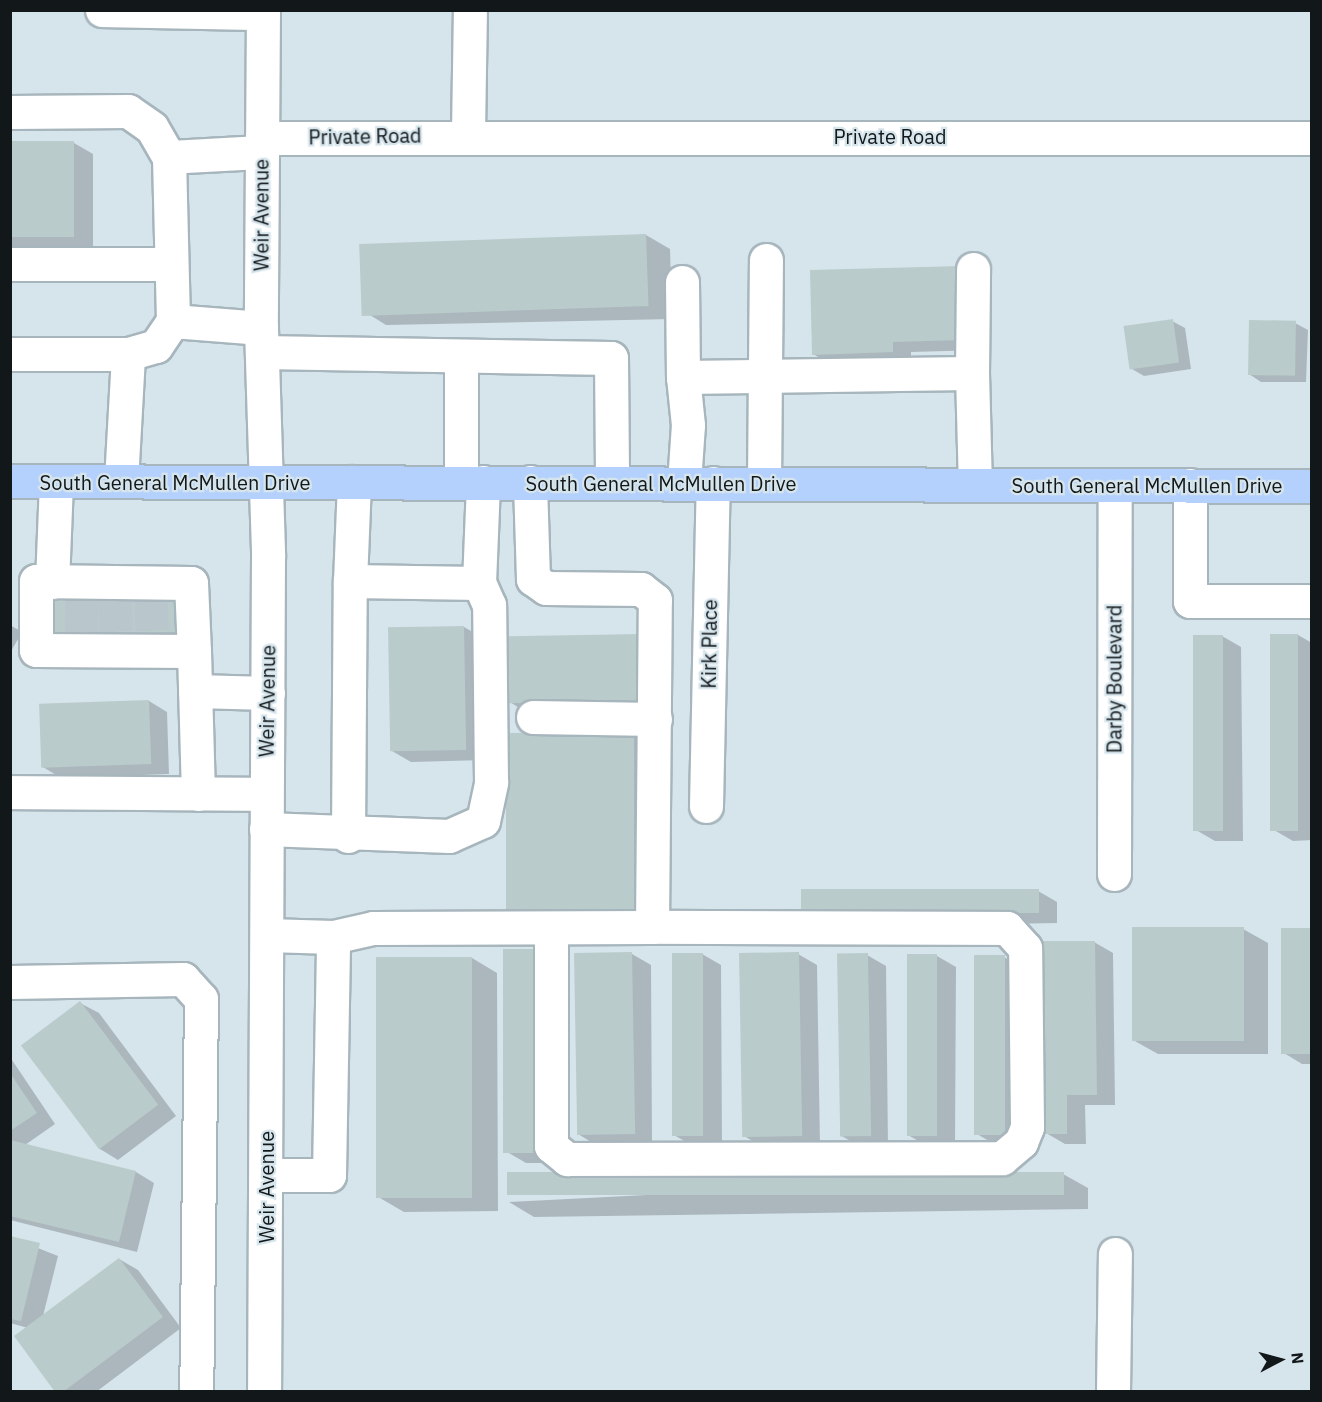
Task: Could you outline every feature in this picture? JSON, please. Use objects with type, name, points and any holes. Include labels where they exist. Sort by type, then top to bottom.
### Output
[{"type":"main road","name":"South General McMullen Drive","points":[[10,481],[1311,486]]},
{"type":"street","points":[[102,10],[263,12]]},
{"type":"street","points":[[468,134],[470,10]]},
{"type":"street","name":"Weir Avenue","points":[[263,12],[262,340],[268,693],[264,1392]]},
{"type":"street","points":[[10,112],[128,111],[152,128],[169,157],[173,321],[156,346],[128,354],[10,354]]},
{"type":"street","name":"Private Road","points":[[169,157],[262,145],[468,134],[1311,138]]},
{"type":"street","points":[[764,483],[766,260]]},
{"type":"street","points":[[10,264],[171,264]]},
{"type":"street","points":[[973,269],[972,373],[975,484]]},
{"type":"street","name":"Kirk Place","points":[[682,282],[683,377],[698,483],[706,806]]},
{"type":"street","points":[[173,321],[262,340],[461,356],[611,358],[612,483]]},
{"type":"street","points":[[122,481],[128,354]]},
{"type":"street","points":[[266,829],[348,836],[449,836],[483,821],[491,782],[489,605],[479,583],[461,356]]},
{"type":"street","points":[[683,377],[972,373]]},
{"type":"street","points":[[56,481],[72,587]]},
{"type":"street","points":[[348,836],[350,581],[354,482]]},
{"type":"street","points":[[530,483],[532,579],[546,588],[641,589],[655,600],[652,927]]},
{"type":"street","name":"Darby Boulevard","points":[[1114,874],[1115,485]]},
{"type":"street","points":[[1190,485],[1190,601],[1311,601]]},
{"type":"street","points":[[194,651],[152,642],[81,642],[36,650],[36,581],[72,587],[115,590],[151,590],[191,583],[194,651],[198,794]]},
{"type":"street","points":[[350,581],[479,583]]},
{"type":"street","points":[[195,691],[268,693]]},
{"type":"street","points":[[533,717],[655,719]]},
{"type":"street","points":[[10,792],[266,794]]},
{"type":"street","points":[[267,935],[333,937],[373,928],[652,927],[1007,928],[1025,948],[1027,1127],[1021,1142],[1002,1158],[567,1159],[551,1146],[551,928]]},
{"type":"street","points":[[266,1175],[329,1175],[333,937]]},
{"type":"street","points":[[10,982],[183,979],[201,999],[196,1392]]},
{"type":"street","points":[[1113,1392],[1115,1254]]},
{"type":"building","points":[[10,141],[74,141],[74,237],[10,237]]},
{"type":"building","points":[[646,234],[649,306],[362,316],[359,244]]},
{"type":"building","points":[[961,266],[964,340],[893,342],[893,352],[812,355],[810,270]]},
{"type":"building","points":[[1173,319],[1179,363],[1130,370],[1123,326]]},
{"type":"building","points":[[1249,320],[1296,321],[1295,376],[1248,375]]},
{"type":"building","points":[[180,597],[181,632],[49,637],[48,602]]},
{"type":"building","points":[[464,626],[466,750],[390,751],[388,627]]},
{"type":"building","points":[[642,634],[643,701],[506,703],[505,636]]},
{"type":"building","points":[[1270,634],[1298,634],[1298,831],[1270,831]]},
{"type":"building","points":[[1193,635],[1223,635],[1223,831],[1193,831]]},
{"type":"building","points":[[149,700],[151,764],[41,768],[39,704]]},
{"type":"building","points":[[506,733],[634,733],[634,911],[506,911]]},
{"type":"building","points":[[801,889],[1039,889],[1039,913],[801,913]]},
{"type":"building","points":[[1132,927],[1244,927],[1244,1041],[1132,1041]]},
{"type":"building","points":[[1281,928],[1312,928],[1312,1054],[1281,1054]]},
{"type":"building","points":[[1043,941],[1095,941],[1097,1095],[1067,1095],[1067,1134],[1045,1134]]},
{"type":"building","points":[[503,949],[534,949],[534,1153],[503,1153]]},
{"type":"building","points":[[632,952],[635,1134],[577,1135],[574,953]]},
{"type":"building","points":[[799,952],[802,1136],[742,1137],[739,953]]},
{"type":"building","points":[[672,953],[703,953],[703,1136],[672,1136]]},
{"type":"building","points":[[868,953],[871,1136],[840,1137],[837,954]]},
{"type":"building","points":[[907,954],[937,954],[937,1136],[907,1136]]},
{"type":"building","points":[[974,955],[1005,955],[1005,1135],[974,1135]]},
{"type":"building","points":[[376,957],[472,957],[472,1198],[376,1198]]},
{"type":"building","points":[[80,1001],[158,1105],[99,1149],[21,1046]]},
{"type":"building","points":[[10,1073],[37,1113],[10,1131]]},
{"type":"building","points":[[10,1140],[136,1171],[119,1242],[10,1216]]},
{"type":"building","points":[[507,1172],[1064,1172],[1064,1195],[507,1195]]},
{"type":"building","points":[[10,1236],[40,1243],[21,1321],[10,1319]]},
{"type":"building","points":[[119,1258],[163,1317],[63,1392],[55,1392],[14,1336]]},
{"type":"tunnel","points":[[151,597],[152,632]]},
{"type":"tunnel","points":[[81,633],[82,598]]},
{"type":"tunnel","points":[[115,598],[116,633]]}]
